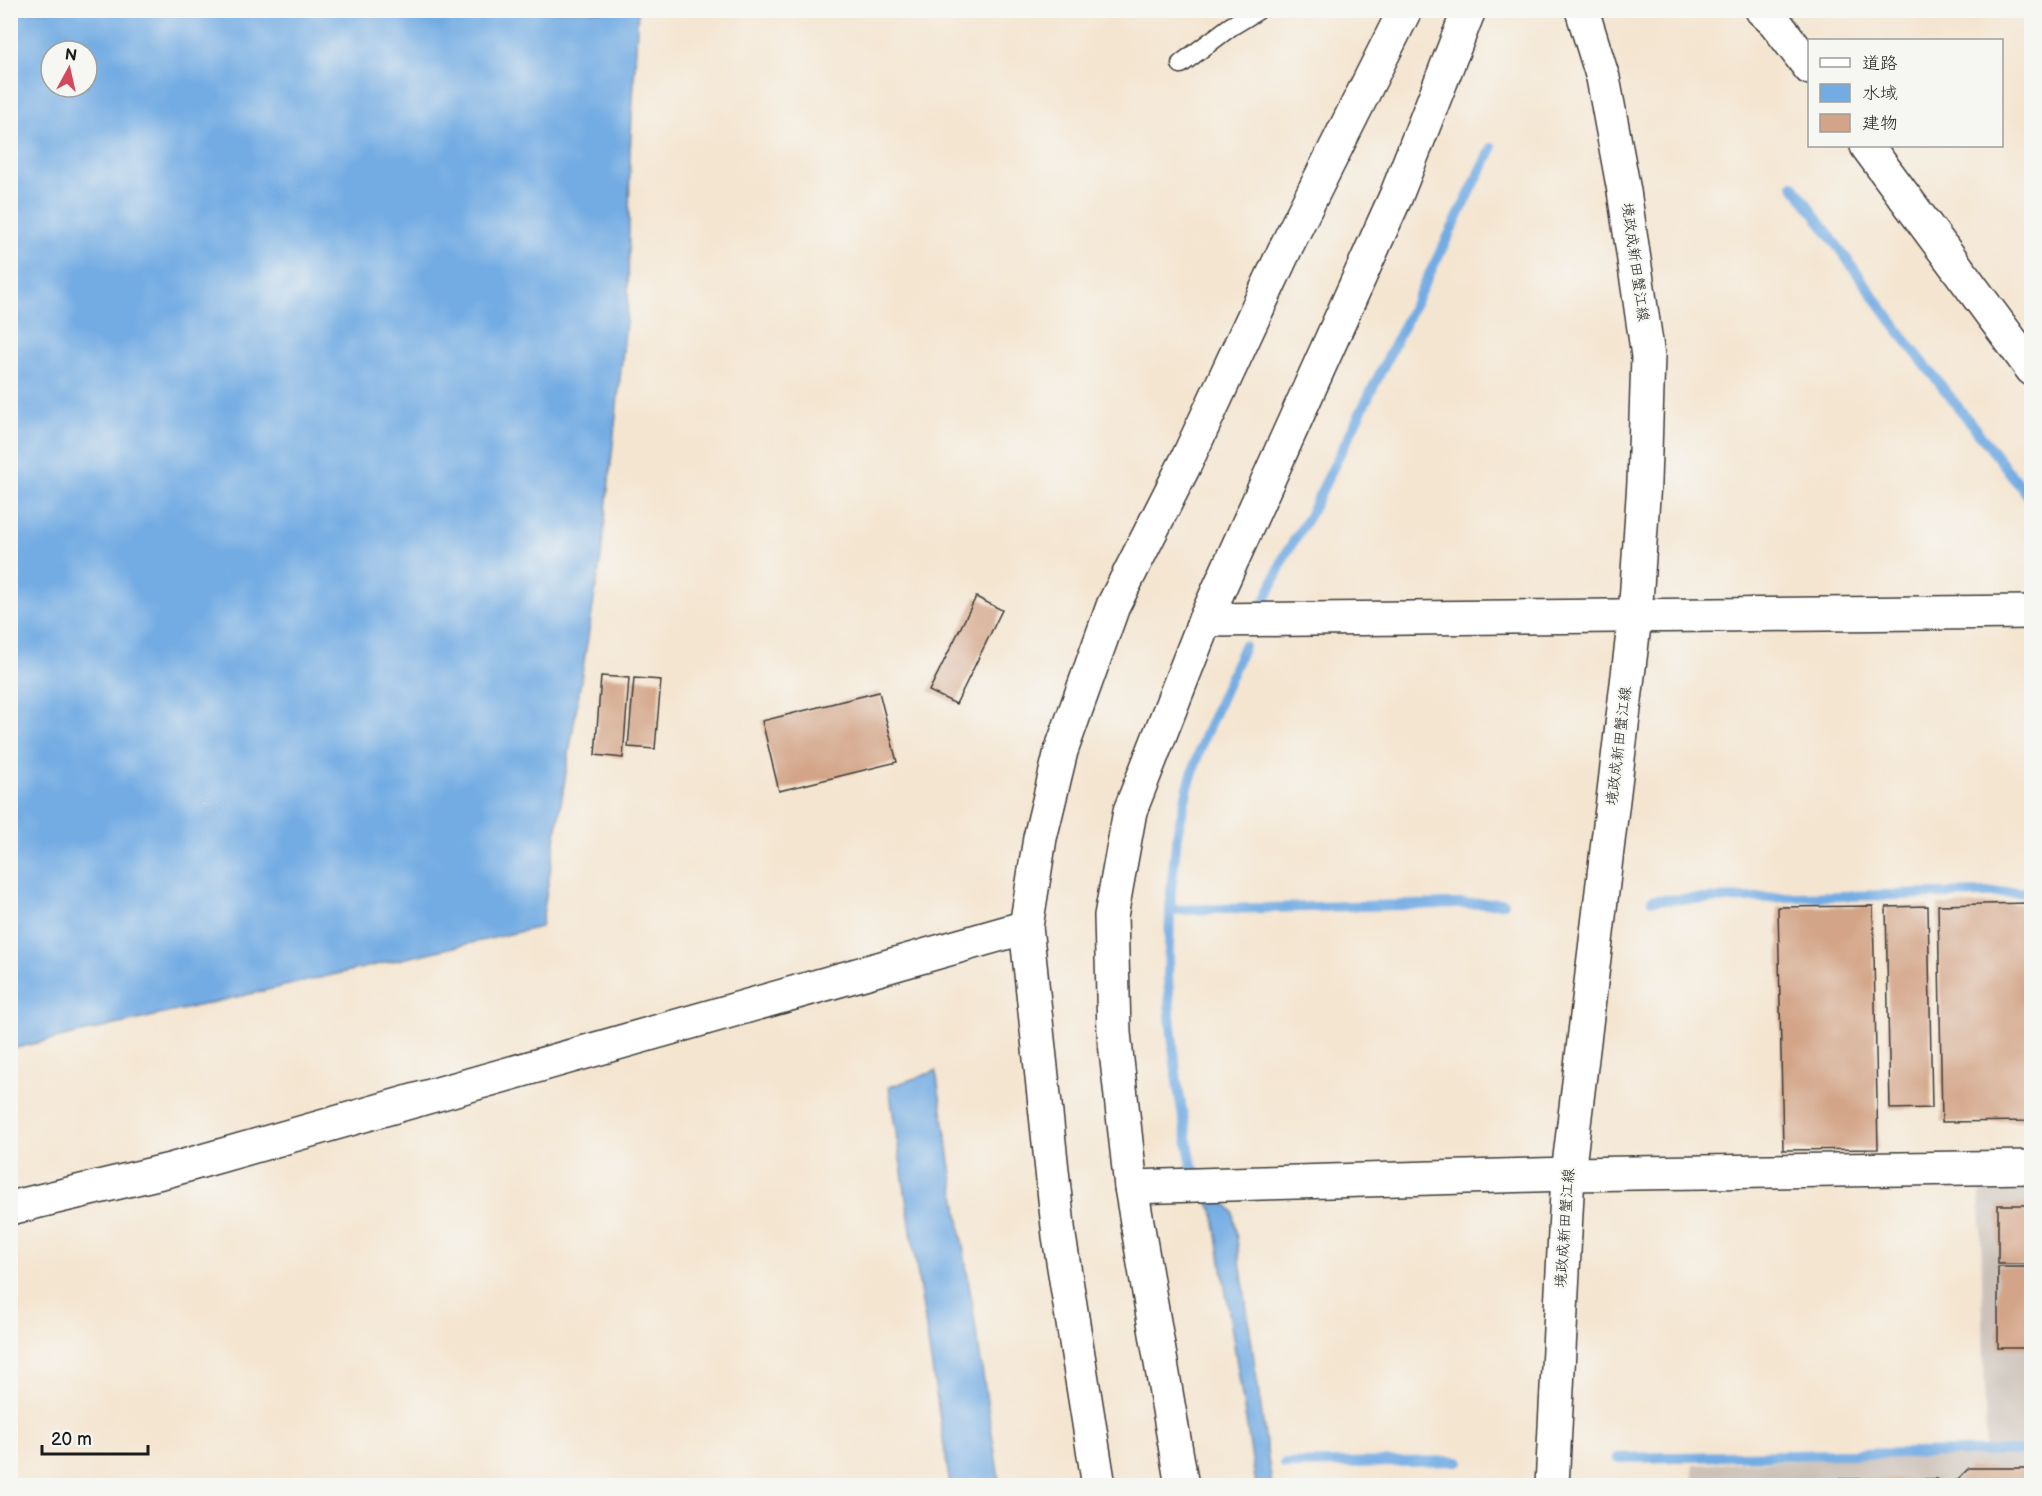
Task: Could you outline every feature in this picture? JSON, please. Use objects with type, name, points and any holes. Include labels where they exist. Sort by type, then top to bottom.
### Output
[{"type":"street","points":[[1099,1485],[1059,1236],[1026,927],[1040,838],[1061,751],[1113,606],[1185,464],[1287,245],[1405,10]]},
{"type":"street","points":[[1182,1485],[1131,1187],[1114,1033],[1112,916],[1130,811],[1205,620],[1396,196],[1469,10]]},
{"type":"street","name":"境政成新田蟹江線","points":[[1552,1485],[1568,1174],[1635,617],[1644,482],[1648,357],[1624,191],[1603,78],[1582,10]]},
{"type":"street","points":[[1761,10],[1775,22],[1808,67]]},
{"type":"street","points":[[1867,147],[2031,369]]},
{"type":"street","points":[[1205,620],[2031,612]]},
{"type":"street","points":[[10,1208],[170,1170],[1026,927]]},
{"type":"street","points":[[1131,1187],[1568,1174],[2031,1167]]},
{"type":"lane","points":[[1181,64],[1230,27],[1258,10]]},
{"type":"shaded area","points":[[2031,1184],[2031,1485],[1693,1485],[1693,1465],[1986,1452],[1980,1186]]},
{"type":"water","points":[[10,11],[638,11],[630,152],[628,303],[601,557],[541,927],[11,1049]]},
{"type":"water","points":[[936,1071],[1000,1485],[950,1485],[889,1087]]},
{"type":"water","points":[[1195,1166],[1233,1212],[1272,1485],[1256,1485],[1213,1210],[1186,1167]]},
{"type":"building","points":[[976,597],[1002,610],[956,704],[929,691]]},
{"type":"building","points":[[601,676],[629,678],[623,758],[595,755]]},
{"type":"building","points":[[634,678],[661,680],[655,749],[628,747]]},
{"type":"building","points":[[879,692],[897,762],[779,791],[762,721]]},
{"type":"building","points":[[2029,903],[2032,1121],[1942,1122],[1938,905]]},
{"type":"building","points":[[1873,906],[1878,1149],[1783,1150],[1778,907]]},
{"type":"building","points":[[1928,906],[1932,1108],[1890,1109],[1886,907]]},
{"type":"building","points":[[1998,1205],[2032,1205],[2032,1264],[1998,1264]]},
{"type":"building","points":[[1998,1267],[2032,1267],[2032,1348],[1998,1348]]},
{"type":"building","points":[[1969,1468],[2032,1468],[2032,1486],[1957,1486],[1957,1480]]},
{"type":"building","points":[[1781,1479],[1937,1479],[1937,1486],[1781,1486]]},
{"type":"waterway","points":[[1265,601],[1284,557],[1309,516],[1492,148]]},
{"type":"waterway","points":[[1793,185],[1907,342],[2032,501]]},
{"type":"waterway","points":[[1200,1178],[1192,1166],[1177,1082],[1170,1015],[1168,975],[1171,890],[1177,835],[1188,787],[1203,740],[1244,646]]},
{"type":"waterway","points":[[1652,900],[2032,892]]},
{"type":"waterway","points":[[1170,910],[1504,903]]},
{"type":"waterway","points":[[1617,1458],[2032,1451]]},
{"type":"waterway","points":[[1284,1464],[1459,1461]]}]
